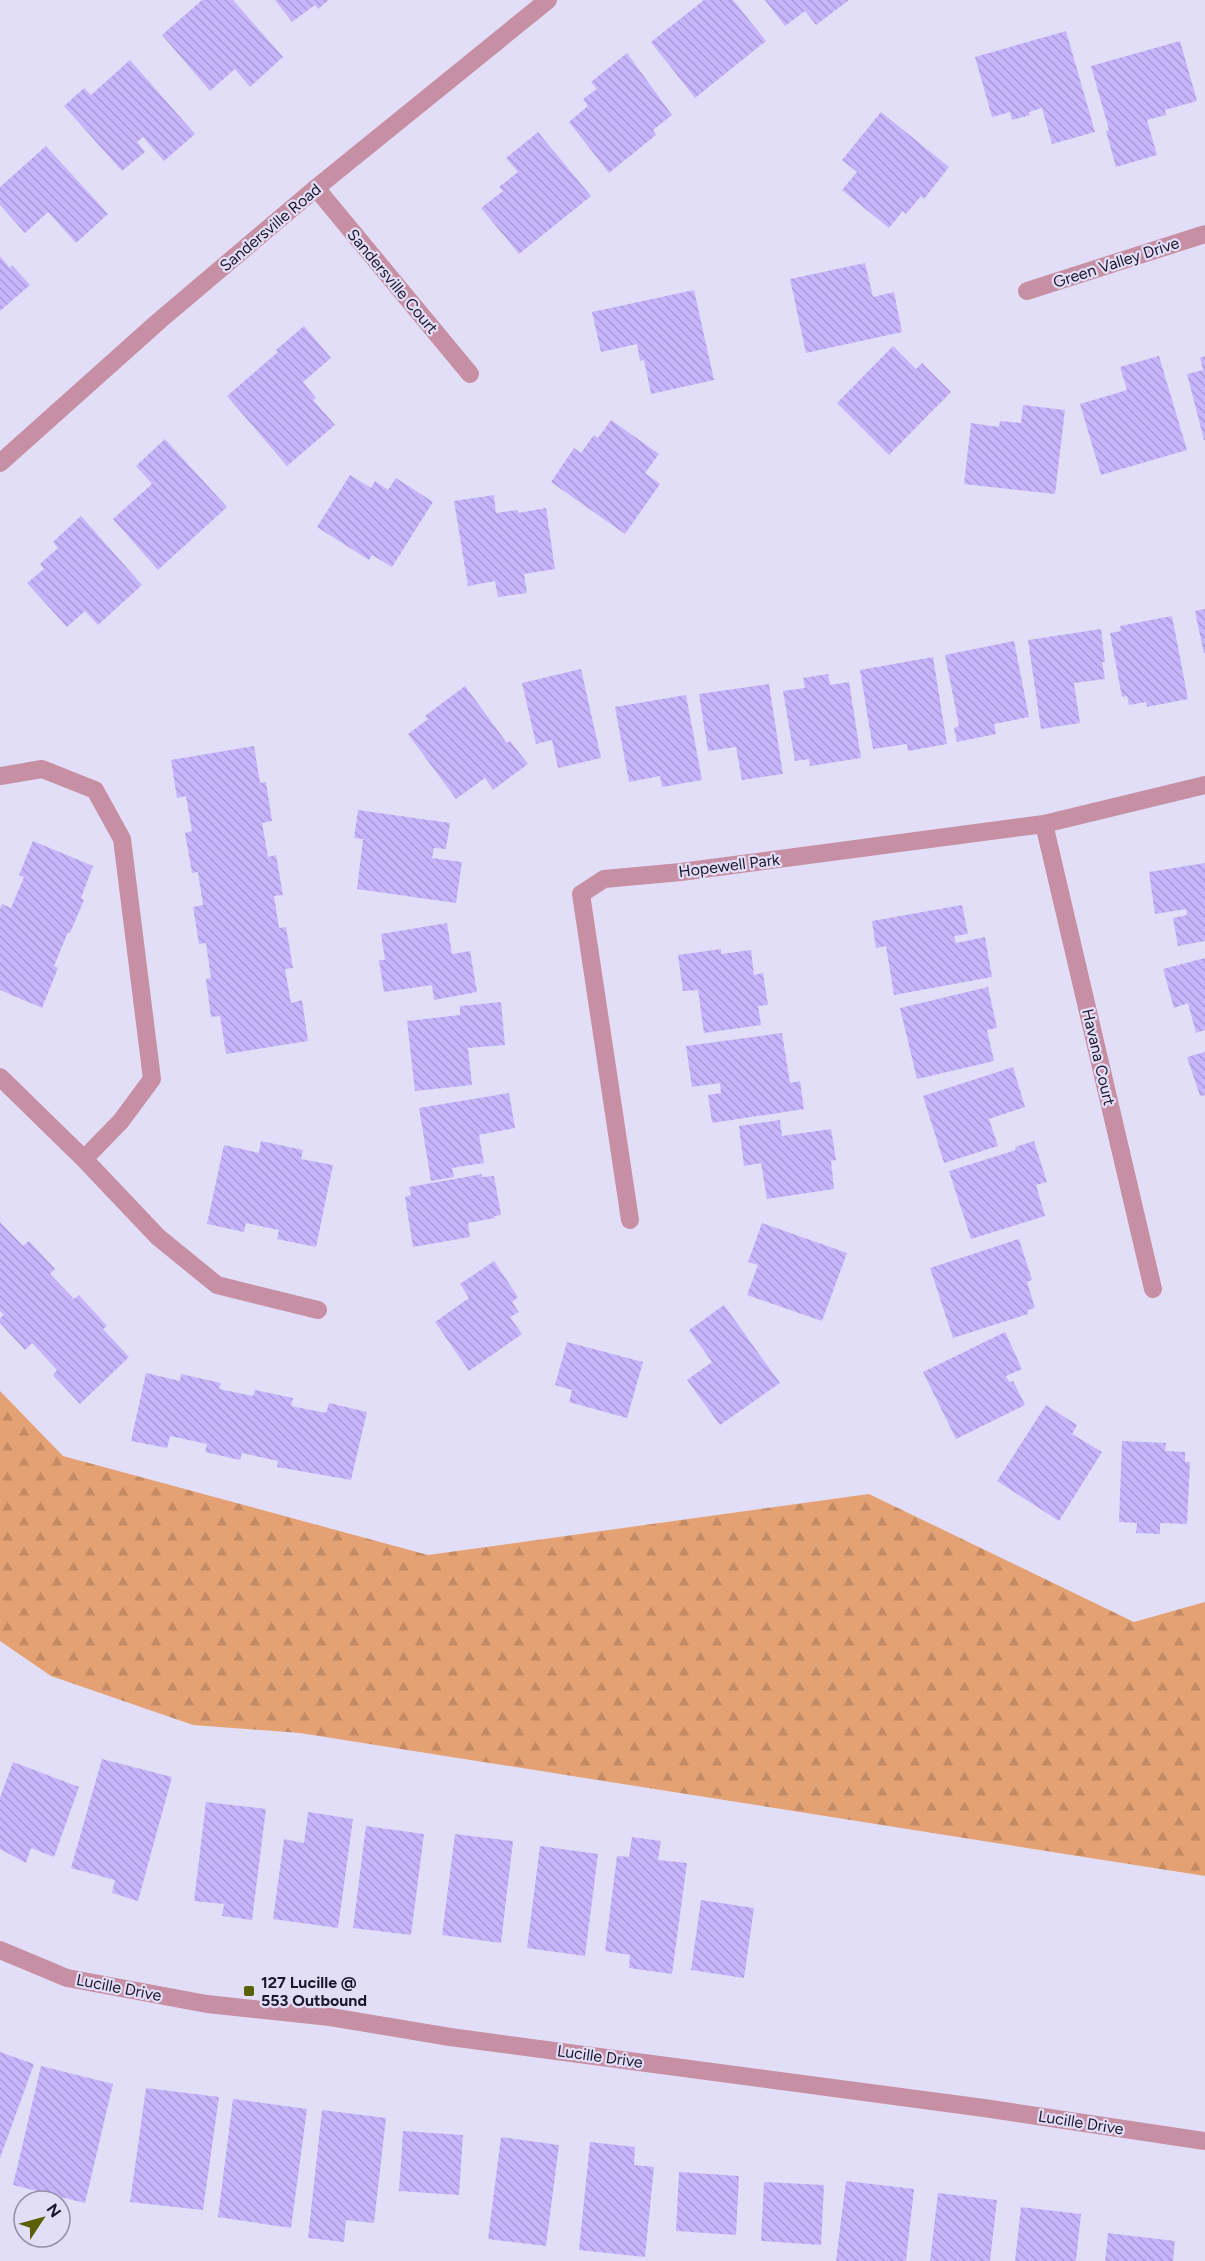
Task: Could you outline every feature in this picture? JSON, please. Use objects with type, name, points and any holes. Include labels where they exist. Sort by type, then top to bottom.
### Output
[{"type":"street","name":"Sandersville Road","points":[[0,463],[159,321],[316,188],[548,0]]},
{"type":"street","name":"Sandersville Court","points":[[316,188],[470,374]]},
{"type":"street","name":"Green Valley Drive","points":[[1027,291],[1205,234]]},
{"type":"street","points":[[0,776],[42,769],[95,790],[122,839],[152,1079],[121,1121],[84,1159]]},
{"type":"street","name":"Hopewell Park","points":[[630,1220],[581,894],[604,879],[681,872],[1044,824],[1205,785]]},
{"type":"street","name":"Havana Court","points":[[1044,824],[1153,1289]]},
{"type":"street","points":[[0,1077],[84,1159],[158,1237],[217,1285],[318,1310]]},
{"type":"street","name":"Lucille Drive","points":[[0,1950],[67,1978],[207,2004],[330,2018],[450,2037],[973,2106],[1205,2141]]},
{"type":"green space","points":[[0,1391],[63,1456],[428,1555],[869,1494],[1134,1622],[1205,1602],[1205,1876],[300,1733],[193,1725],[51,1676],[0,1641]]},
{"type":"building","points":[[202,0],[233,0],[283,57],[250,87],[235,69],[210,91],[162,35]]},
{"type":"building","points":[[275,0],[329,0],[318,9],[315,5],[292,22]]},
{"type":"building","points":[[704,0],[733,0],[766,41],[695,98],[651,42]]},
{"type":"building","points":[[765,0],[849,0],[816,25],[805,11],[785,26]]},
{"type":"building","points":[[1066,31],[1095,132],[1052,144],[1042,108],[1029,112],[1030,115],[1012,120],[1010,112],[992,117],[975,57]]},
{"type":"building","points":[[1180,41],[1197,101],[1165,110],[1166,115],[1147,120],[1157,155],[1116,167],[1106,131],[1109,130],[1091,66]]},
{"type":"building","points":[[627,53],[672,115],[653,130],[656,135],[609,173],[569,122],[588,106],[583,99],[597,89],[591,82]]},
{"type":"building","points":[[130,60],[195,134],[164,161],[143,137],[137,142],[145,152],[122,171],[64,106],[84,88],[91,95]]},
{"type":"building","points":[[881,112],[949,167],[924,199],[921,196],[906,214],[903,211],[889,228],[842,190],[857,172],[842,160]]},
{"type":"building","points":[[538,132],[591,196],[519,254],[481,208],[503,191],[499,187],[518,172],[506,158]]},
{"type":"building","points":[[46,146],[108,214],[76,243],[48,212],[25,233],[0,205],[0,187]]},
{"type":"building","points":[[0,256],[10,268],[12,265],[30,285],[0,311]]},
{"type":"building","points":[[865,263],[873,297],[894,292],[902,332],[806,353],[790,279]]},
{"type":"building","points":[[694,290],[714,380],[651,394],[644,360],[640,361],[637,344],[601,352],[592,312]]},
{"type":"building","points":[[304,326],[331,358],[303,382],[316,398],[313,400],[335,425],[287,466],[227,396]]},
{"type":"building","points":[[893,346],[916,369],[922,363],[951,392],[889,455],[837,403]]},
{"type":"building","points":[[1159,356],[1187,450],[1101,475],[1080,404],[1127,390],[1120,367]]},
{"type":"building","points":[[1205,356],[1204,440],[1187,374],[1203,370],[1200,358]]},
{"type":"building","points":[[1023,405],[1065,410],[1055,494],[964,484],[971,423],[999,427],[1000,421],[1021,423]]},
{"type":"building","points":[[611,420],[659,454],[645,473],[660,484],[625,534],[551,482],[574,448],[581,453],[594,435],[598,438]]},
{"type":"building","points":[[165,439],[227,507],[158,570],[113,519],[152,484],[136,466]]},
{"type":"building","points":[[350,475],[371,488],[375,481],[388,490],[396,478],[433,502],[392,567],[372,555],[369,560],[317,527]]},
{"type":"building","points":[[494,495],[496,513],[518,510],[518,513],[546,508],[555,569],[524,574],[527,593],[498,597],[495,581],[468,586],[454,501]]},
{"type":"building","points":[[81,516],[142,585],[98,625],[85,611],[67,627],[27,583],[44,569],[40,564],[58,548],[53,542]]},
{"type":"building","points":[[1205,609],[1205,653],[1204,654],[1195,611]]},
{"type":"building","points":[[1172,616],[1188,699],[1147,707],[1146,702],[1129,705],[1127,696],[1122,697],[1110,633],[1121,631],[1120,626]]},
{"type":"building","points":[[1101,629],[1105,679],[1074,683],[1080,723],[1041,729],[1028,640]]},
{"type":"building","points":[[1014,641],[1029,717],[994,724],[996,734],[957,742],[954,728],[959,726],[945,655]]},
{"type":"building","points":[[933,657],[947,744],[908,751],[907,744],[873,749],[860,670]]},
{"type":"building","points":[[581,669],[601,758],[558,768],[552,740],[536,744],[522,683]]},
{"type":"building","points":[[828,674],[830,685],[849,682],[861,758],[810,766],[809,759],[795,761],[783,691],[805,688],[803,678]]},
{"type":"building","points":[[769,684],[783,774],[742,780],[736,747],[708,751],[699,694]]},
{"type":"building","points":[[465,686],[507,743],[510,741],[528,764],[493,790],[485,778],[456,799],[408,734],[428,719],[425,716]]},
{"type":"building","points":[[686,695],[702,780],[662,787],[660,776],[629,782],[615,707]]},
{"type":"building","points":[[254,746],[260,783],[266,782],[272,821],[262,823],[268,857],[276,855],[283,895],[274,896],[279,928],[286,927],[293,968],[285,969],[291,1003],[302,1000],[308,1041],[226,1054],[220,1016],[211,1017],[206,979],[211,978],[206,943],[199,944],[193,907],[203,905],[198,872],[192,873],[185,833],[192,831],[186,796],[177,798],[171,760]]},
{"type":"building","points":[[358,810],[450,823],[446,849],[434,848],[432,858],[462,862],[456,903],[357,889],[363,839],[354,838]]},
{"type":"building","points":[[33,841],[93,866],[81,898],[84,900],[54,966],[58,968],[42,1008],[0,990],[0,909],[2,904],[11,908],[24,877],[19,875]]},
{"type":"building","points":[[1205,863],[1205,941],[1178,946],[1173,918],[1187,915],[1186,909],[1155,914],[1149,872]]},
{"type":"building","points":[[962,905],[968,934],[954,936],[956,943],[985,937],[992,977],[894,995],[886,946],[876,948],[872,921]]},
{"type":"building","points":[[447,923],[452,954],[470,951],[477,992],[434,1000],[432,985],[384,992],[379,960],[385,960],[381,934]]},
{"type":"building","points":[[721,949],[721,954],[751,950],[754,975],[763,973],[768,1005],[758,1006],[761,1025],[704,1033],[698,990],[683,991],[678,955]]},
{"type":"building","points":[[1205,958],[1205,1030],[1196,1033],[1188,1003],[1174,1008],[1163,969]]},
{"type":"building","points":[[988,987],[997,1028],[987,1030],[994,1061],[917,1079],[900,1008]]},
{"type":"building","points":[[501,1002],[505,1045],[468,1048],[472,1085],[415,1091],[407,1021],[460,1015],[460,1006]]},
{"type":"building","points":[[782,1033],[790,1083],[800,1081],[804,1109],[712,1123],[708,1095],[721,1093],[720,1083],[692,1087],[686,1046]]},
{"type":"building","points":[[1205,1052],[1205,1095],[1200,1096],[1187,1057]]},
{"type":"building","points":[[1013,1067],[1025,1107],[989,1119],[998,1146],[944,1163],[923,1096]]},
{"type":"building","points":[[509,1093],[515,1128],[479,1135],[484,1163],[452,1168],[454,1177],[431,1181],[419,1108]]},
{"type":"building","points":[[780,1120],[782,1136],[831,1129],[836,1160],[831,1161],[834,1189],[767,1199],[761,1163],[744,1166],[739,1126]]},
{"type":"building","points":[[261,1141],[303,1150],[301,1159],[333,1165],[316,1247],[277,1239],[279,1230],[246,1223],[244,1232],[207,1224],[224,1145],[259,1153]]},
{"type":"building","points":[[1034,1141],[1047,1182],[1036,1185],[1045,1216],[971,1239],[949,1171],[1016,1150],[1015,1147]]},
{"type":"building","points":[[482,1174],[482,1177],[494,1176],[501,1215],[468,1223],[470,1237],[413,1247],[405,1197],[411,1195],[409,1187]]},
{"type":"building","points":[[0,1222],[23,1246],[29,1241],[55,1269],[50,1274],[74,1299],[79,1295],[107,1326],[103,1329],[129,1357],[80,1404],[53,1375],[57,1370],[32,1343],[25,1350],[0,1323],[0,1318],[4,1315],[0,1311]]},
{"type":"building","points":[[762,1223],[847,1253],[822,1321],[747,1295],[758,1265],[748,1262]]},
{"type":"building","points":[[1019,1239],[1032,1280],[1027,1282],[1035,1308],[1028,1310],[1028,1314],[953,1338],[930,1268]]},
{"type":"building","points":[[494,1261],[518,1297],[512,1302],[519,1312],[510,1317],[522,1334],[469,1371],[435,1322],[469,1298],[460,1284]]},
{"type":"building","points":[[724,1305],[780,1383],[720,1425],[687,1380],[712,1362],[689,1330]]},
{"type":"building","points":[[1005,1332],[1022,1369],[1006,1376],[1009,1382],[1013,1381],[1025,1405],[956,1439],[923,1372]]},
{"type":"building","points":[[567,1342],[643,1362],[627,1418],[569,1402],[572,1390],[555,1385]]},
{"type":"building","points":[[146,1373],[180,1381],[181,1374],[221,1383],[219,1389],[253,1396],[255,1390],[293,1398],[291,1406],[326,1413],[329,1403],[367,1412],[351,1480],[277,1467],[278,1461],[242,1453],[240,1460],[205,1452],[207,1444],[170,1436],[167,1448],[131,1441]]},
{"type":"building","points":[[1046,1405],[1077,1425],[1072,1434],[1102,1452],[1059,1521],[997,1481]]},
{"type":"building","points":[[1122,1441],[1166,1443],[1165,1451],[1185,1452],[1185,1462],[1190,1462],[1187,1524],[1160,1523],[1160,1534],[1136,1533],[1137,1523],[1119,1522]]},
{"type":"building","points":[[102,1759],[172,1777],[138,1901],[112,1893],[115,1880],[71,1868]]},
{"type":"building","points":[[13,1762],[79,1787],[54,1857],[31,1848],[26,1863],[0,1849],[0,1798]]},
{"type":"building","points":[[206,1802],[266,1809],[252,1920],[222,1916],[224,1904],[194,1901]]},
{"type":"building","points":[[308,1812],[353,1819],[338,1928],[273,1919],[284,1839],[304,1843]]},
{"type":"building","points":[[366,1826],[424,1834],[411,1935],[353,1928]]},
{"type":"building","points":[[455,1834],[513,1841],[501,1943],[442,1935]]},
{"type":"building","points":[[632,1837],[661,1841],[658,1860],[687,1863],[672,1974],[629,1968],[630,1955],[605,1951],[617,1856],[629,1857]]},
{"type":"building","points":[[540,1846],[598,1854],[585,1956],[527,1948]]},
{"type":"building","points":[[701,1900],[754,1908],[744,1978],[691,1970]]},
{"type":"building","points":[[0,2052],[34,2064],[0,2158]]},
{"type":"building","points":[[41,2066],[113,2084],[85,2203],[72,2200],[72,2189],[29,2189],[13,2185]]},
{"type":"building","points":[[146,2088],[219,2097],[203,2210],[130,2202]]},
{"type":"building","points":[[233,2099],[307,2109],[291,2228],[218,2217]]},
{"type":"building","points":[[322,2110],[386,2118],[374,2223],[346,2220],[344,2242],[308,2238]]},
{"type":"building","points":[[403,2131],[463,2135],[459,2195],[399,2191]]},
{"type":"building","points":[[501,2137],[559,2145],[546,2246],[488,2239]]},
{"type":"building","points":[[590,2142],[635,2147],[634,2165],[654,2167],[645,2257],[579,2250]]},
{"type":"building","points":[[679,2172],[739,2176],[736,2235],[676,2231]]},
{"type":"building","points":[[846,2181],[914,2189],[906,2261],[836,2261]]},
{"type":"building","points":[[764,2182],[824,2185],[821,2245],[761,2241]]},
{"type":"building","points":[[938,2193],[997,2200],[990,2261],[930,2261]]},
{"type":"building","points":[[1021,2207],[1081,2214],[1076,2261],[1015,2261]]},
{"type":"building","points":[[1108,2233],[1175,2241],[1173,2261],[1105,2261]]},
{"type":"place","name":"127 Lucille @ 553 Outbound","points":[[249,1991]]}]
